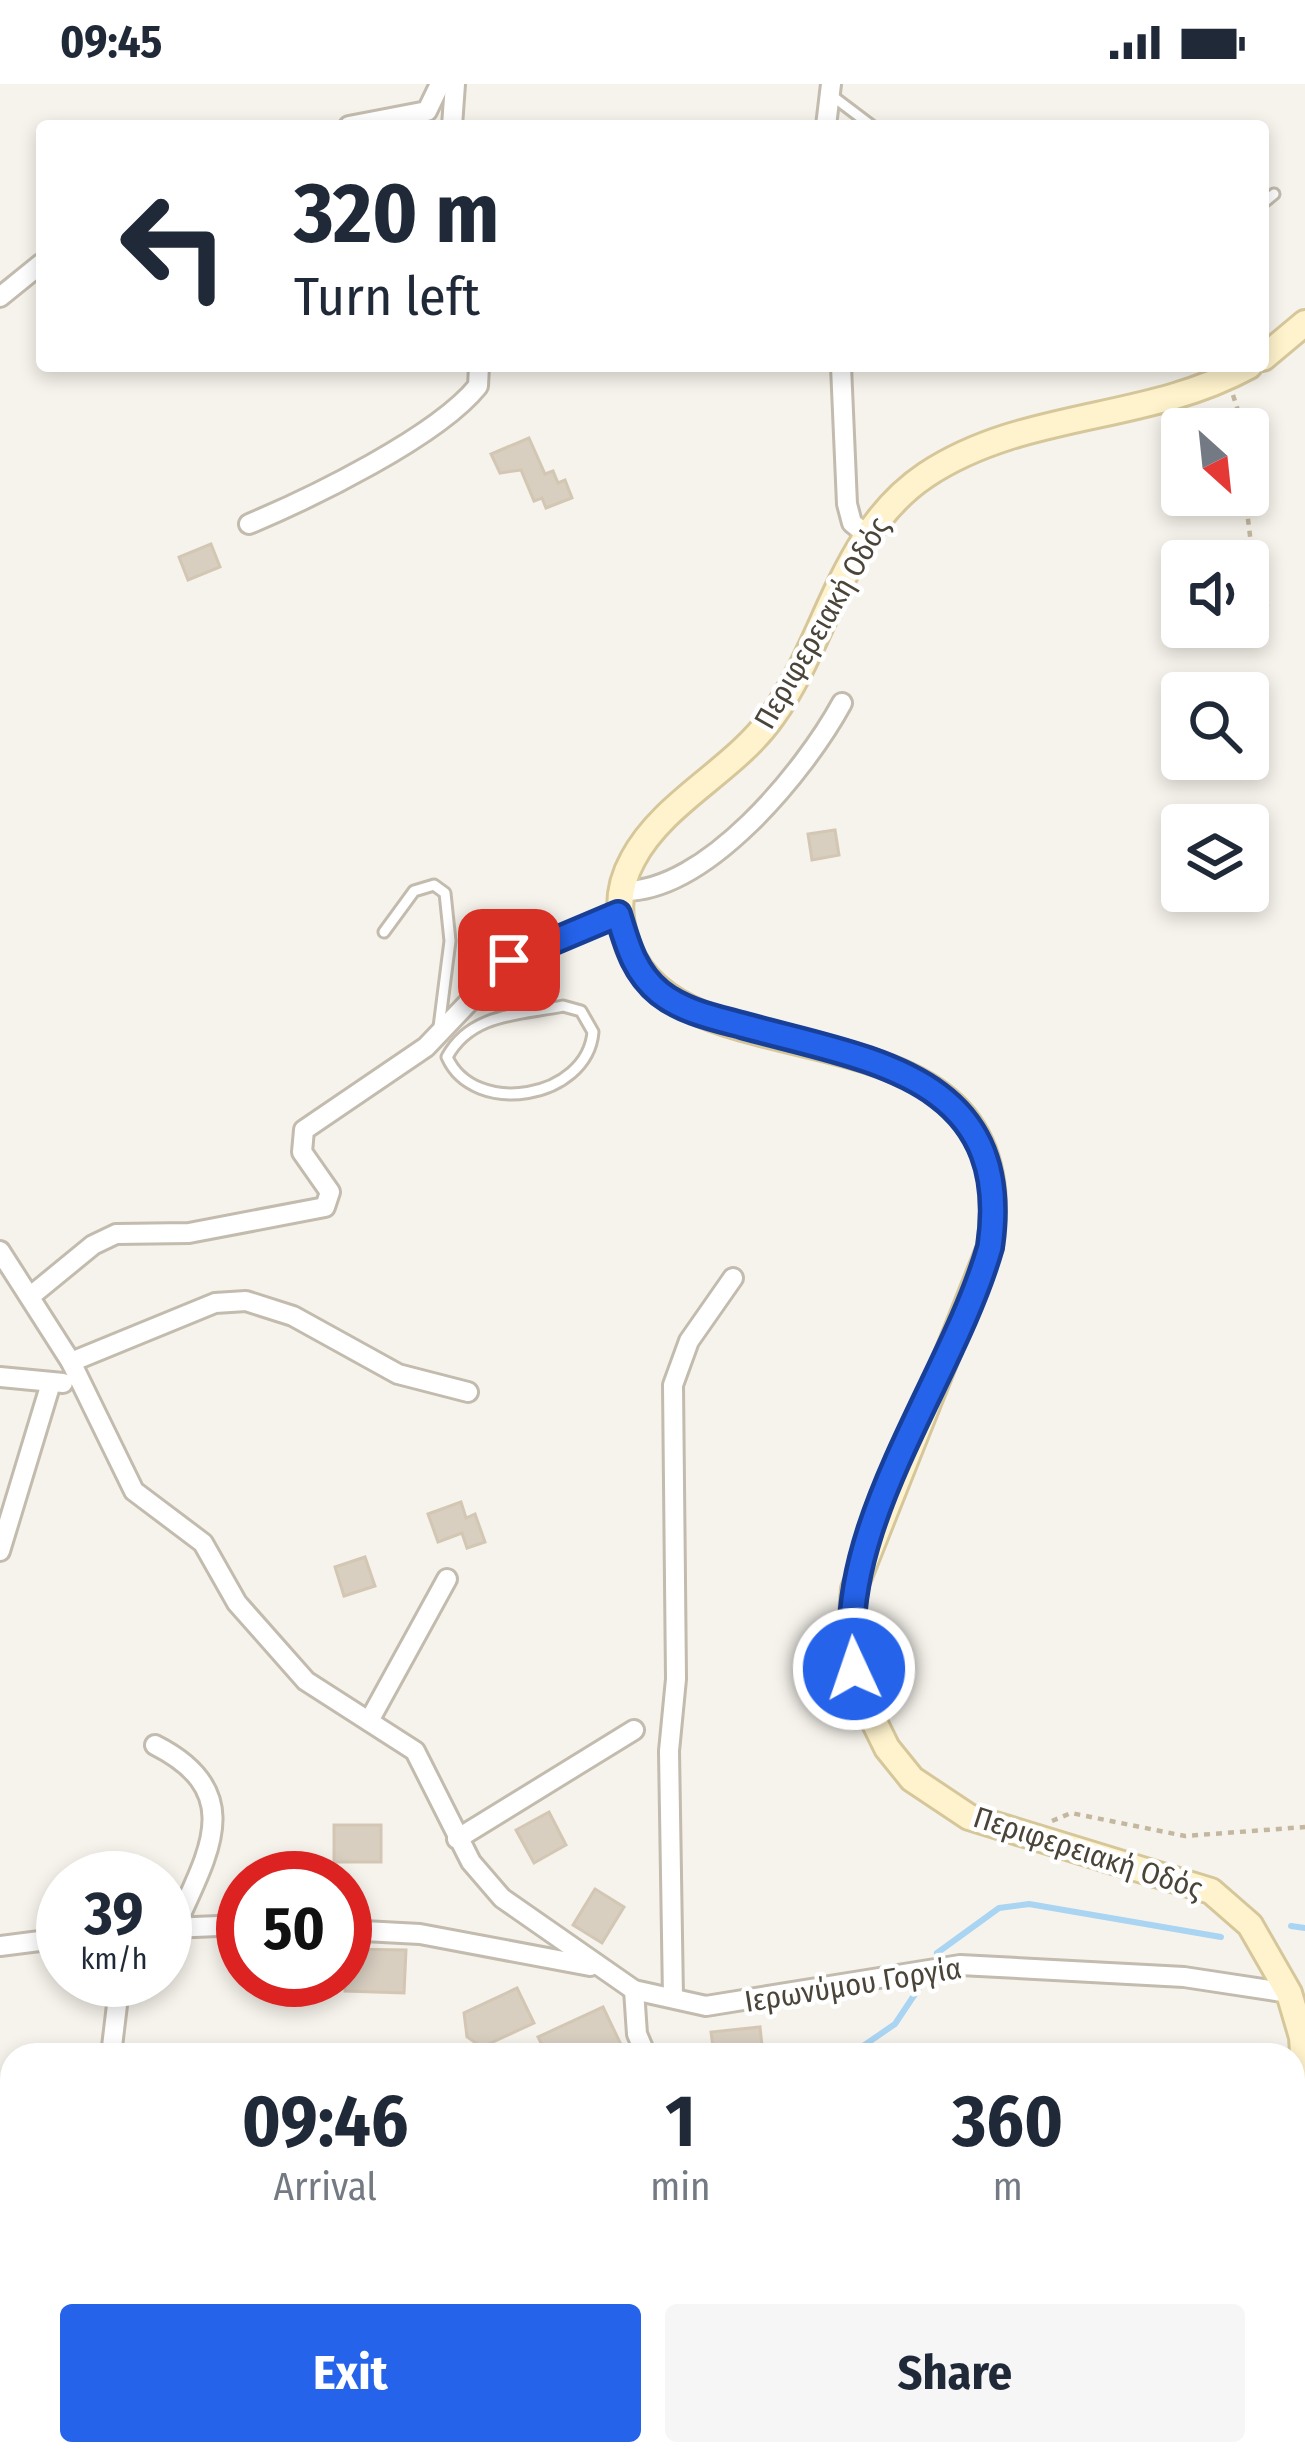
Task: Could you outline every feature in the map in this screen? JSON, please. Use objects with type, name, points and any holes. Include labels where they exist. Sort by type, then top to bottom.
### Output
[{"type":"main road","points":[[1269,353],[1305,323]]},
{"type":"main road","name":"Περιφερειακή Οδός","points":[[1239,372],[1165,404],[989,441],[924,476],[892,502],[867,535],[773,716],[738,757],[660,824],[633,858],[620,902],[633,961],[676,1004],[907,1072],[955,1111],[980,1150],[994,1207],[990,1247],[866,1552],[852,1602],[850,1642],[873,1724],[913,1779],[969,1817],[1211,1891],[1250,1924],[1289,1994],[1302,2043]]},
{"type":"street","points":[[424,118],[440,84]]},
{"type":"street","points":[[452,120],[455,84]]},
{"type":"street","points":[[827,120],[831,89]]},
{"type":"street","points":[[0,297],[36,268]]},
{"type":"street","points":[[249,524],[346,479],[459,405],[478,386],[479,372]]},
{"type":"street","points":[[841,372],[848,505],[852,523],[867,535]]},
{"type":"street","points":[[32,1295],[93,1245],[116,1234],[189,1233],[325,1207],[330,1192],[302,1152],[304,1130],[406,1062],[509,960],[700,864],[792,781],[842,703]]},
{"type":"street","points":[[0,1251],[71,1362],[134,1491],[203,1543],[237,1603],[306,1681],[328,1700],[415,1751],[458,1839],[502,1898],[634,1990],[641,2043]]},
{"type":"street","points":[[673,1997],[669,1751],[676,1679],[673,1385],[689,1341],[734,1278]]},
{"type":"street","points":[[71,1362],[215,1303],[247,1301],[293,1316],[398,1374],[468,1392]]},
{"type":"street","points":[[0,1377],[80,1383]]},
{"type":"street","points":[[0,1551],[51,1383]]},
{"type":"street","points":[[369,1721],[447,1580]]},
{"type":"street","points":[[458,1839],[634,1730]]},
{"type":"street","points":[[155,1745],[193,1768],[212,1799],[215,1818],[192,1874]]},
{"type":"street","points":[[372,1931],[420,1934],[601,1969]]},
{"type":"street","points":[[0,1946],[36,1941]]},
{"type":"street","name":"Ιερωνύμου Γοργία","points":[[634,1990],[706,2006],[746,2003],[960,1965],[1184,1977],[1289,1994]]},
{"type":"street","points":[[112,2043],[116,2007]]},
{"type":"lane","points":[[831,89],[865,120]]},
{"type":"lane","points":[[1269,198],[1274,194]]},
{"type":"lane","points":[[384,932],[414,891],[434,885],[445,893],[450,941],[439,1032]]},
{"type":"lane","points":[[464,1002],[483,1020]]},
{"type":"lane","points":[[563,1006],[581,1011],[593,1038],[572,1075],[518,1094],[495,1093],[464,1078],[447,1057],[483,1020],[563,1006]]},
{"type":"path","points":[[1225,380],[1236,408]]},
{"type":"path","points":[[1044,1839],[1052,1820],[1071,1813],[1185,1836],[1305,1827]]},
{"type":"building","points":[[529,438],[545,474],[553,471],[558,483],[565,480],[572,498],[546,508],[542,498],[534,501],[521,470],[500,473],[491,454]]},
{"type":"building","points":[[211,544],[220,567],[188,580],[179,557]]},
{"type":"building","points":[[835,830],[839,855],[812,860],[808,834]]},
{"type":"building","points":[[461,1502],[466,1518],[475,1514],[485,1542],[467,1548],[462,1533],[438,1542],[428,1514]]},
{"type":"building","points":[[365,1557],[375,1586],[344,1596],[335,1567]]},
{"type":"building","points":[[549,1812],[566,1845],[534,1863],[516,1830]]},
{"type":"building","points":[[334,1825],[381,1825],[381,1862],[372,1862],[372,1851],[334,1851]]},
{"type":"building","points":[[595,1889],[624,1907],[602,1943],[573,1925]]},
{"type":"building","points":[[372,1949],[406,1950],[404,1993],[372,1992]]},
{"type":"building","points":[[517,1988],[534,2023],[491,2043],[476,2043],[467,2037],[464,2013]]},
{"type":"building","points":[[603,2007],[620,2043],[541,2043],[538,2037]]},
{"type":"building","points":[[760,2027],[762,2043],[712,2043],[711,2032]]},
{"type":"waterway","points":[[937,1953],[999,1908],[1029,1904],[1221,1937]]},
{"type":"waterway","points":[[1291,1926],[1305,1928]]},
{"type":"waterway","points":[[867,2043],[895,2024],[919,1988]]},
{"type":"route","points":[[509,960],[618,914],[642,975],[676,1004],[907,1072],[955,1111],[980,1150],[994,1207],[990,1247],[854,1589],[850,1642],[854,1669]]}]
